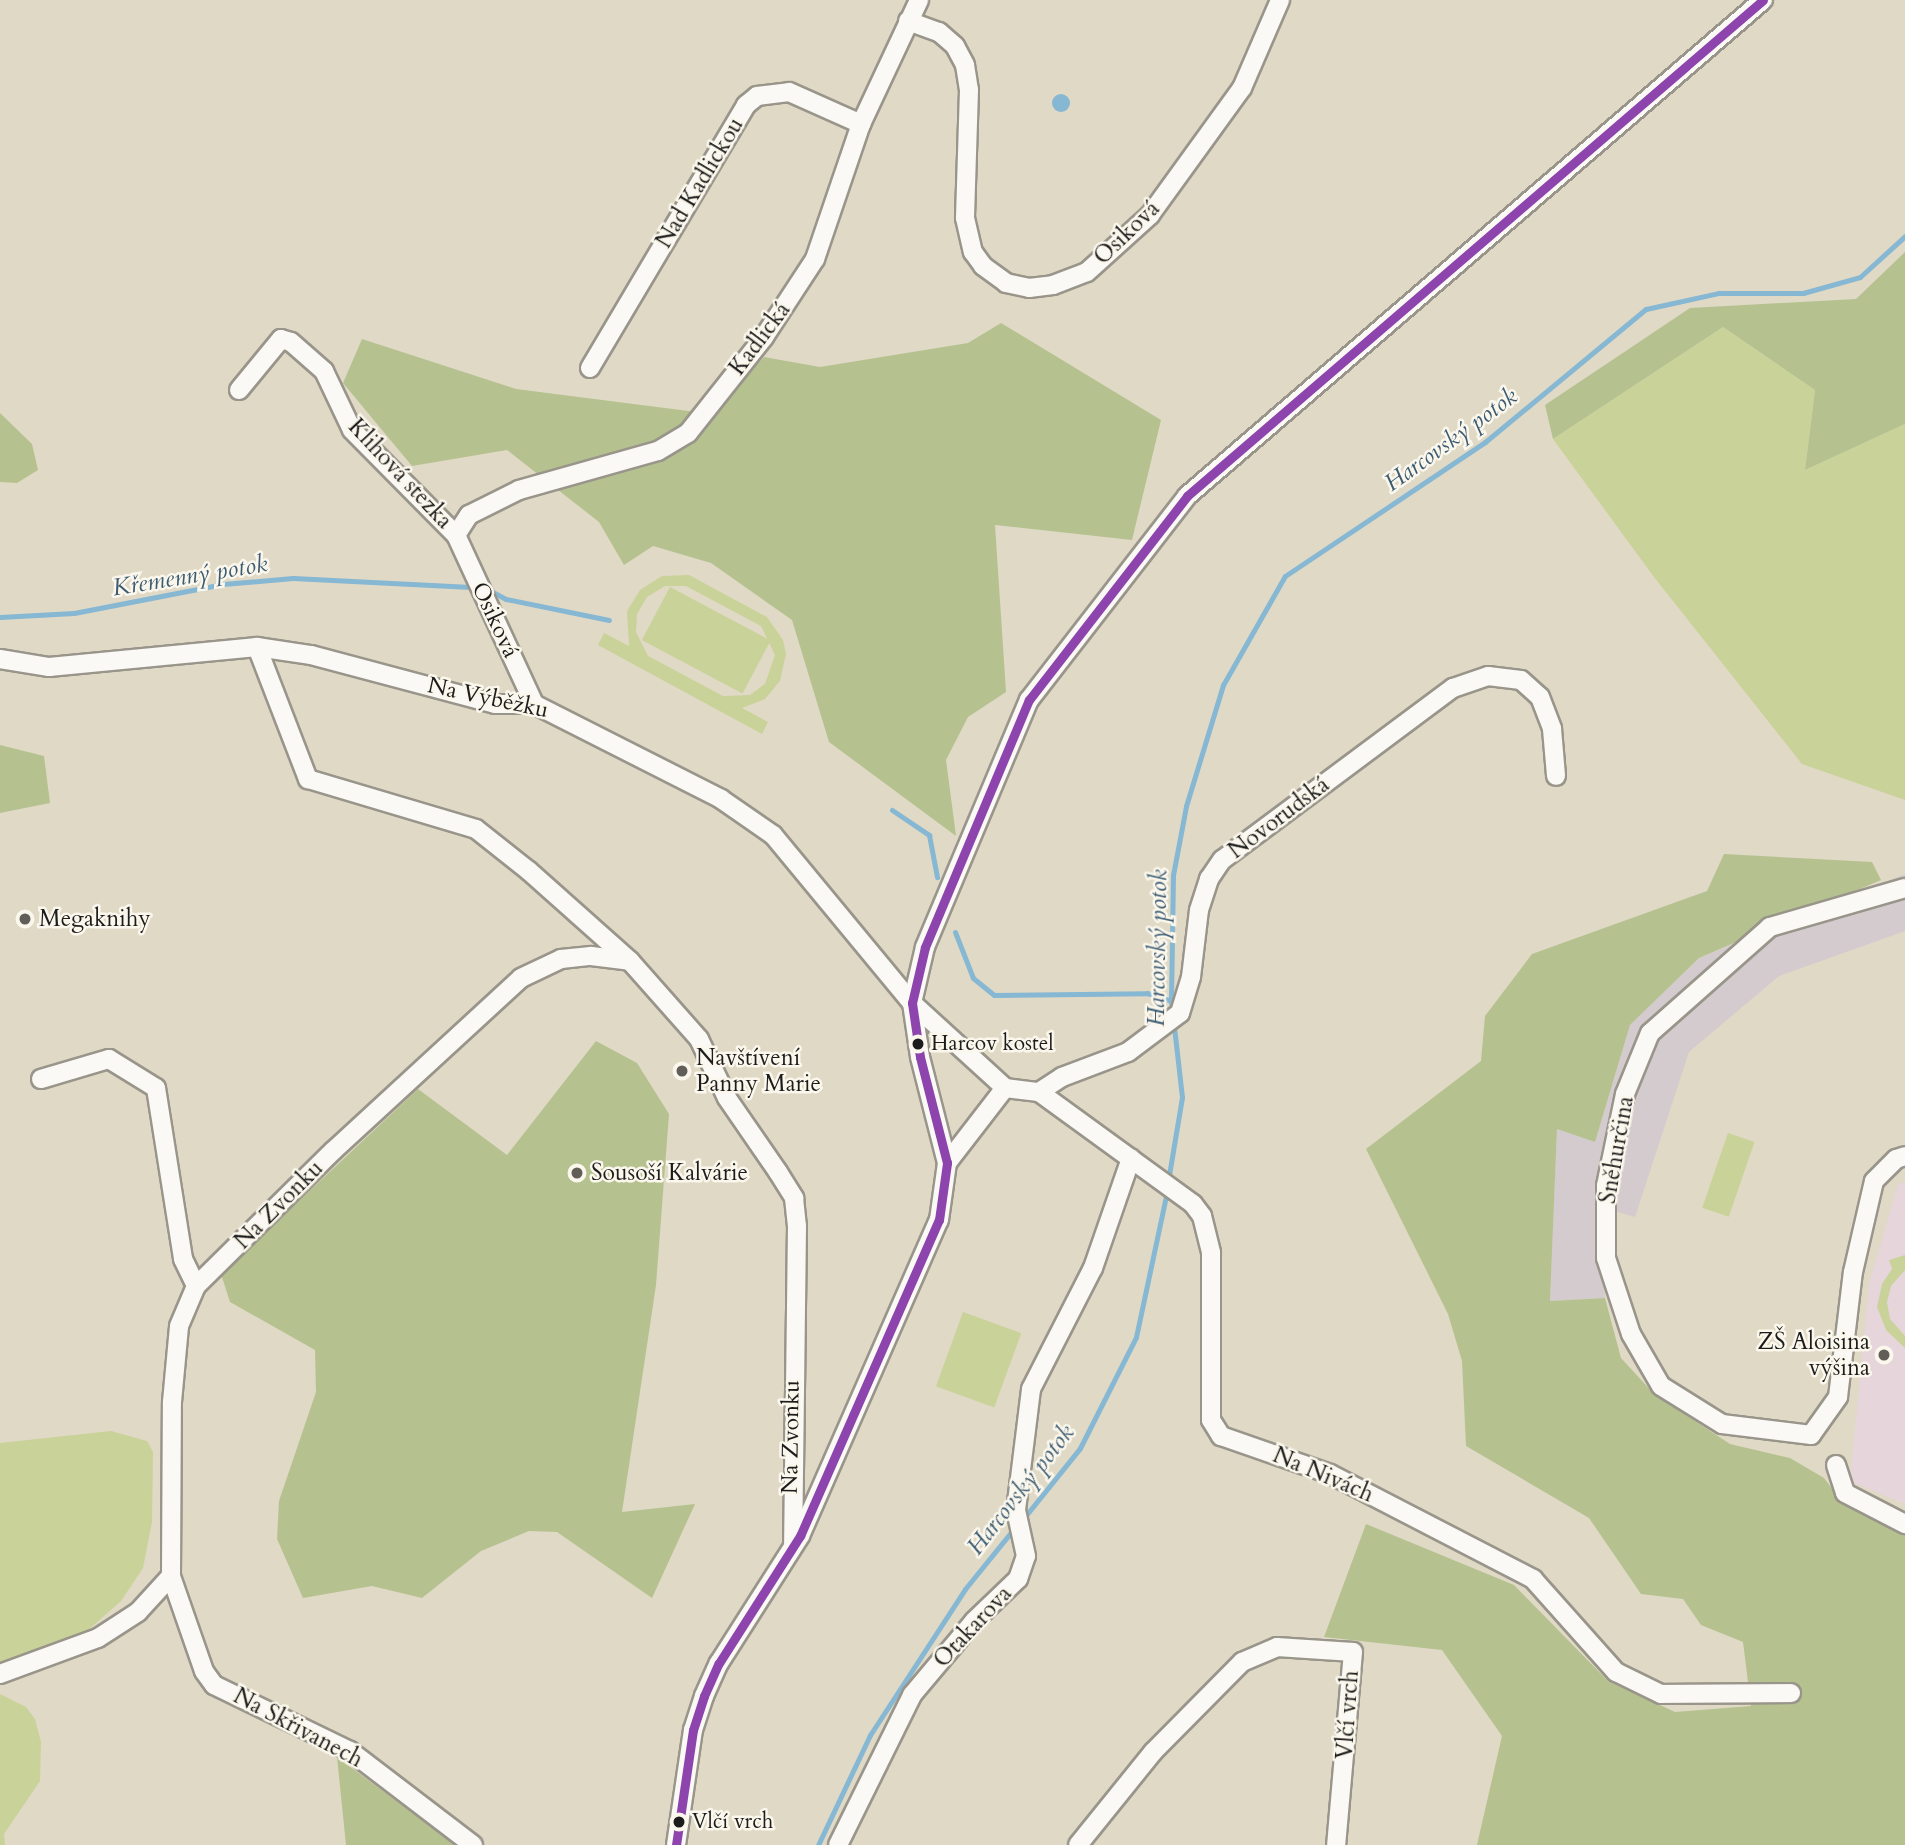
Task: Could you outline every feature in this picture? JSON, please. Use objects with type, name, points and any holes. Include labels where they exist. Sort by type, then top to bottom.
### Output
[{"type":"street","name":"Kadlická","points":[[456,535],[469,515],[519,490],[659,451],[688,433],[764,338],[815,259],[861,124],[919,0]]},
{"type":"street","name":"Osiková","points":[[908,21],[939,32],[955,46],[965,65],[965,218],[973,251],[983,267],[1006,283],[1029,288],[1053,285],[1087,272],[1150,215],[1214,132],[1242,88],[1280,0]]},
{"type":"street","points":[[676,1845],[693,1730],[704,1696],[719,1663],[793,1546],[939,1220],[947,1163],[920,1057],[912,1003],[925,947],[1029,700],[1187,496],[1763,0]]},
{"type":"street","name":"Nad Kadlickou","points":[[590,368],[746,105],[757,96],[789,92],[861,124]]},
{"type":"street","name":"Klihová stezka","points":[[239,390],[273,344],[291,342],[324,370],[352,429],[456,535]]},
{"type":"street","name":"Osiková","points":[[456,535],[534,704]]},
{"type":"street","name":"Na Výběžku","points":[[0,659],[49,667],[257,647],[311,655],[495,704],[534,704],[721,799],[772,835],[912,1003],[1005,1088]]},
{"type":"street","name":"Na Zvonku","points":[[257,647],[308,779],[476,829],[630,961],[699,1039],[727,1098],[793,1198],[793,1546]]},
{"type":"street","name":"Novorudská","points":[[1039,1092],[1062,1077],[1128,1052],[1154,1036],[1180,1013],[1191,977],[1199,910],[1209,879],[1222,860],[1453,688],[1488,676],[1521,680],[1540,697],[1552,729],[1556,776]]},
{"type":"street","name":"Sněhurčina","points":[[1905,888],[1770,927],[1650,1033],[1625,1094],[1606,1186],[1606,1258],[1631,1334],[1661,1386],[1722,1424],[1811,1435],[1838,1397],[1853,1272],[1874,1181],[1896,1159],[1905,1156]]},
{"type":"street","name":"Na Zvonku","points":[[196,1286],[333,1151],[521,978],[561,959],[592,956],[630,961]]},
{"type":"street","points":[[41,1079],[108,1059],[156,1088],[183,1259],[196,1286]]},
{"type":"street","points":[[947,1163],[1005,1088],[1039,1092]]},
{"type":"street","name":"Na Nivách","points":[[1039,1092],[1156,1177],[1202,1216],[1211,1253],[1212,1420],[1221,1436],[1330,1474],[1533,1578],[1616,1672],[1661,1694],[1791,1693]]},
{"type":"street","name":"Otakarova","points":[[838,1845],[912,1695],[974,1621],[1018,1578],[1026,1556],[1016,1510],[1031,1390],[1093,1268],[1131,1158]]},
{"type":"street","name":"Na Skřivanech","points":[[196,1286],[179,1326],[172,1402],[171,1576],[204,1671],[214,1685],[350,1751],[474,1845]]},
{"type":"street","points":[[1836,1465],[1845,1493],[1905,1524]]},
{"type":"street","points":[[0,1674],[97,1638],[138,1612],[171,1576]]},
{"type":"street","name":"Vlčí vrch","points":[[1078,1845],[1153,1752],[1242,1662],[1276,1647],[1353,1652],[1336,1845]]},
{"type":"shaded area","points":[[1905,874],[1905,931],[1779,976],[1689,1052],[1635,1217],[1601,1207],[1605,1298],[1550,1301],[1557,1129],[1595,1142],[1630,1025],[1699,958]]},
{"type":"shaded area","name":"ZŠ Aloisina výšina","points":[[1905,1182],[1905,1504],[1850,1481],[1869,1284],[1898,1184]]},
{"type":"green space","points":[[1905,252],[1905,424],[1805,470],[1815,390],[1723,327],[1553,439],[1545,405],[1690,308],[1856,299]]},
{"type":"green space","points":[[1001,323],[1161,420],[1132,540],[995,525],[1006,692],[968,717],[946,760],[956,836],[829,742],[792,620],[711,563],[653,546],[624,565],[599,522],[507,450],[412,466],[343,383],[362,339],[516,389],[712,414],[764,357],[820,367],[968,343]]},
{"type":"green space","points":[[1723,327],[1815,390],[1805,470],[1905,424],[1905,800],[1802,764],[1654,577],[1553,439]]},
{"type":"green space","points":[[0,413],[32,444],[38,470],[17,483],[0,482]]},
{"type":"green space","points":[[689,575],[767,617],[783,640],[786,654],[780,681],[765,699],[742,708],[768,722],[762,734],[598,645],[604,633],[629,646],[627,611],[640,590],[662,576]],"holes":[[[665,586],[686,586],[761,626],[775,655],[765,684],[750,695],[723,696],[648,656],[636,632],[637,614],[647,597]]]},
{"type":"green space","points":[[670,587],[771,641],[742,693],[642,640]]},
{"type":"green space","points":[[0,745],[44,756],[50,803],[0,813]]},
{"type":"green space","points":[[1724,854],[1872,862],[1881,880],[1699,958],[1630,1025],[1595,1142],[1557,1129],[1550,1301],[1605,1298],[1621,1358],[1655,1395],[1730,1444],[1790,1458],[1824,1478],[1840,1499],[1905,1535],[1905,1845],[1477,1845],[1502,1736],[1442,1650],[1324,1637],[1366,1524],[1514,1585],[1608,1681],[1675,1712],[1751,1706],[1743,1642],[1701,1625],[1683,1599],[1641,1594],[1589,1518],[1466,1446],[1462,1361],[1448,1314],[1366,1149],[1481,1061],[1485,1016],[1532,954],[1707,891]]},
{"type":"green space","points":[[596,1041],[637,1063],[669,1114],[656,1285],[622,1512],[695,1504],[652,1598],[557,1532],[529,1531],[481,1551],[422,1598],[372,1586],[303,1598],[277,1539],[279,1501],[316,1392],[315,1350],[230,1302],[221,1274],[418,1089],[507,1155]]},
{"type":"green space","points":[[1728,1133],[1754,1142],[1729,1217],[1702,1208]]},
{"type":"green space","points":[[1905,1255],[1905,1270],[1891,1286],[1887,1302],[1890,1319],[1905,1336],[1905,1348],[1886,1330],[1877,1307],[1882,1284],[1892,1269],[1889,1260]]},
{"type":"green space","points":[[963,1312],[1021,1333],[994,1407],[936,1386]]},
{"type":"green space","points":[[111,1431],[147,1441],[153,1452],[152,1522],[143,1568],[121,1601],[86,1632],[0,1664],[0,1443]]},
{"type":"green space","points":[[0,1694],[26,1707],[35,1719],[41,1742],[40,1781],[4,1834],[5,1845],[0,1845]]},
{"type":"green space","points":[[337,1757],[453,1843],[453,1845],[346,1845]]},
{"type":"water","points":[[1061,94],[1067,97],[1070,103],[1067,109],[1061,112],[1055,109],[1052,103],[1055,97]]},
{"type":"waterway","name":"Harcovský potok","points":[[1168,1181],[1182,1097],[1171,1001],[1173,875],[1186,806],[1223,685],[1285,576],[1485,442],[1646,309],[1719,293],[1803,293],[1860,277],[1905,236]]},
{"type":"waterway","name":"Křemenný potok","points":[[0,617],[74,613],[223,584],[293,578],[471,587]]},
{"type":"waterway","name":"Křemenný potok","points":[[489,590],[506,599],[609,620]]},
{"type":"waterway","name":"Křemenný potok","points":[[892,810],[929,835],[937,877]]},
{"type":"waterway","name":"Křemenný potok","points":[[955,932],[973,978],[994,995],[1147,993],[1171,1001]]},
{"type":"waterway","name":"Harcovský potok","points":[[1023,1519],[1080,1448],[1136,1337],[1167,1191]]},
{"type":"waterway","name":"Harcovský potok","points":[[818,1845],[870,1735],[965,1589],[1016,1526]]},
{"type":"transit line","points":[[676,1845],[693,1730],[704,1696],[719,1663],[800,1536],[939,1220],[947,1163],[920,1057],[912,1003],[925,947],[1029,700],[1187,496],[1763,0]]},
{"type":"place","name":"Megaknihy","points":[[25,919]]},
{"type":"place","name":"Harcov kostel","points":[[918,1044]]},
{"type":"place","name":"Navštívení Panny Marie","points":[[682,1071]]},
{"type":"place","name":"Sousoší Kalvárie","points":[[577,1173]]},
{"type":"place","name":"ZŠ Aloisina výšina","points":[[1884,1355]]},
{"type":"place","name":"Vlčí vrch","points":[[679,1822]]}]
